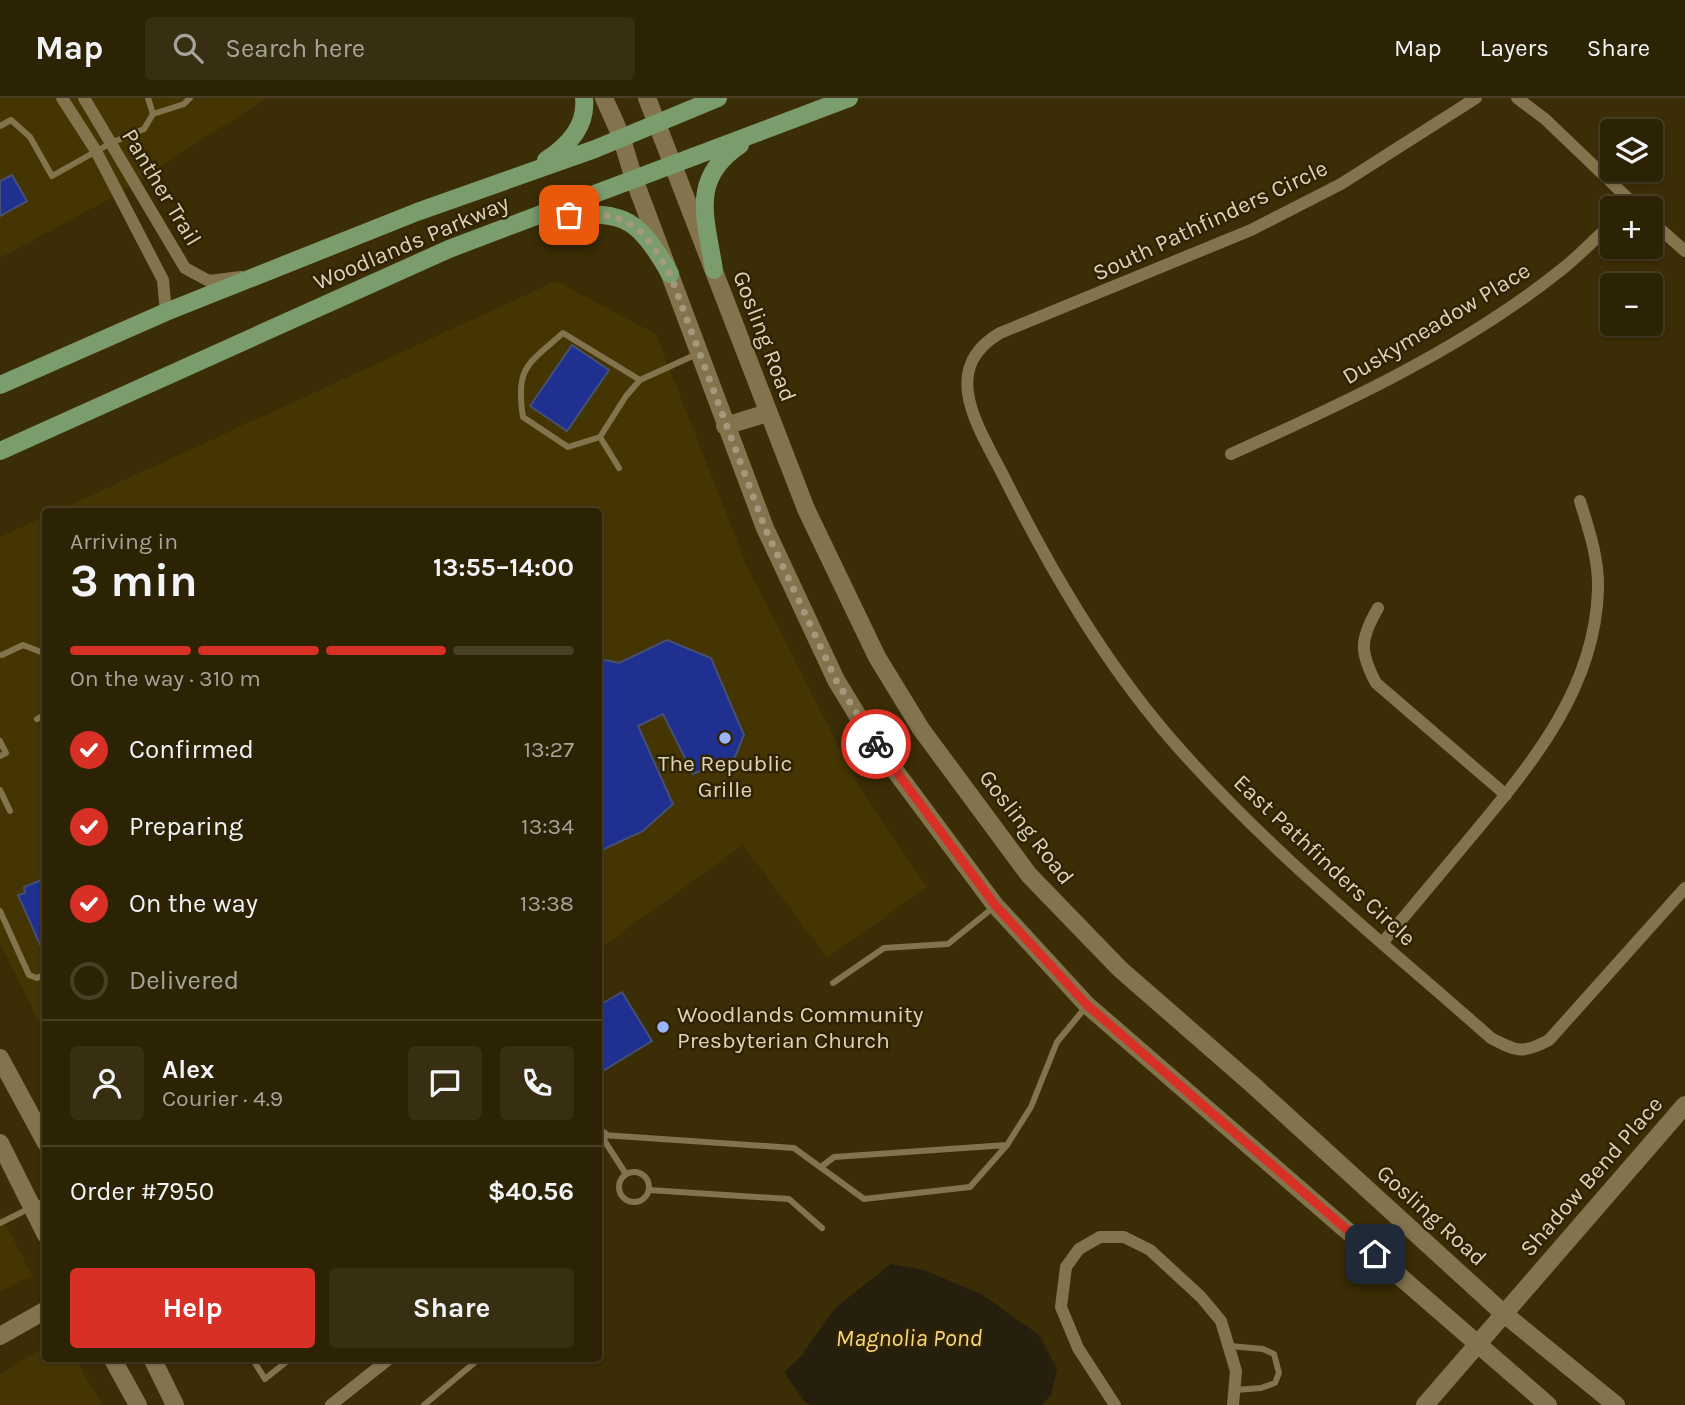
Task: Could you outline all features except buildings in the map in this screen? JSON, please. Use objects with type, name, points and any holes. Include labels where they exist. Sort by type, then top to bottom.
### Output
[{"type":"main road","points":[[528,172],[569,143],[582,121],[584,98]]},
{"type":"main road","points":[[604,98],[621,135],[634,179],[765,528],[836,680],[873,741],[995,905],[1087,1005],[1548,1405]]},
{"type":"main road","name":"Gosling Road","points":[[648,98],[806,509],[877,657],[921,729],[1030,875],[1120,969],[1253,1085],[1503,1313],[1616,1405]]},
{"type":"main road","name":"Woodlands Parkway","points":[[0,385],[166,312],[417,212],[595,149],[621,135],[718,98]]},
{"type":"main road","name":"Woodlands Parkway","points":[[0,451],[436,255],[849,98]]},
{"type":"main road","points":[[714,270],[703,197],[708,181],[716,165],[761,130]]},
{"type":"main road","points":[[531,218],[588,214],[621,218],[636,225],[652,242],[670,274]]},
{"type":"main road","points":[[726,426],[768,413]]},
{"type":"main road","points":[[0,1058],[42,1136]]},
{"type":"main road","name":"Shadow Bend Place","points":[[1425,1405],[1477,1341],[1685,1105]]},
{"type":"main road","points":[[0,1143],[38,1203]]},
{"type":"main road","points":[[0,1336],[42,1312]]},
{"type":"main road","points":[[114,1362],[138,1405]]},
{"type":"main road","points":[[154,1362],[175,1405]]},
{"type":"street","name":"Panther Trail","points":[[61,98],[96,151],[163,280],[166,312]]},
{"type":"street","name":"Panther Trail","points":[[84,98],[185,268],[209,281],[259,275]]},
{"type":"street","name":"South Pathfinders Circle","points":[[965,374],[980,345],[1000,333],[1251,230],[1341,184],[1476,98]]},
{"type":"street","points":[[1522,101],[1621,196]]},
{"type":"street","points":[[1663,232],[1685,251]]},
{"type":"street","name":"Duskymeadow Place","points":[[1231,454],[1342,405],[1437,353],[1562,270],[1600,234]]},
{"type":"street","name":"East Pathfinders Circle","points":[[965,374],[969,400],[977,419],[1058,580],[1142,704],[1244,819],[1491,1038],[1510,1048],[1528,1051],[1549,1040],[1685,888]]},
{"type":"street","points":[[1383,943],[1530,766],[1566,709],[1593,629],[1598,590],[1598,567],[1580,501]]},
{"type":"street","points":[[1378,608],[1363,634],[1364,661],[1376,683],[1506,794]]},
{"type":"street","points":[[1115,1405],[1089,1369],[1061,1307],[1066,1266],[1079,1249],[1100,1237],[1124,1237],[1150,1250],[1201,1297],[1221,1321],[1236,1371],[1233,1405]]},
{"type":"street","points":[[331,1405],[385,1362]]},
{"type":"lane","points":[[148,98],[153,114]]},
{"type":"lane","points":[[0,126],[11,120],[30,137],[52,176],[111,143],[144,130],[153,114],[184,104],[190,98]]},
{"type":"lane","points":[[640,380],[564,333],[528,363],[518,386],[523,417],[568,447],[600,437],[626,396],[640,380],[699,354]]},
{"type":"lane","points":[[600,437],[620,468]]},
{"type":"lane","points":[[2,655],[23,645],[42,652]]},
{"type":"lane","points":[[37,719],[42,716]]},
{"type":"lane","points":[[0,741],[6,753],[0,756]]},
{"type":"lane","points":[[0,790],[10,811]]},
{"type":"lane","points":[[833,983],[884,948],[948,944],[995,905]]},
{"type":"lane","points":[[0,911],[29,975],[37,978],[42,976]]},
{"type":"lane","points":[[602,1135],[794,1149],[864,1199],[970,1187],[1007,1145],[1031,1107],[1057,1042],[1087,1005]]},
{"type":"lane","points":[[602,1138],[626,1174]]},
{"type":"lane","points":[[821,1167],[834,1157],[1007,1145]]},
{"type":"lane","points":[[636,1172],[644,1176],[649,1190],[639,1201],[625,1200],[618,1186],[626,1174],[636,1172]]},
{"type":"lane","points":[[649,1190],[789,1199],[822,1228]]},
{"type":"lane","points":[[0,1223],[38,1203]]},
{"type":"lane","points":[[1230,1346],[1263,1349],[1274,1354],[1278,1363],[1279,1373],[1275,1383],[1261,1388],[1235,1390]]},
{"type":"lane","points":[[254,1362],[265,1379],[286,1362]]},
{"type":"lane","points":[[424,1405],[475,1362]]},
{"type":"shaded area","points":[[0,98],[267,98],[113,197],[0,258]]},
{"type":"shaded area","points":[[556,281],[656,334],[746,564],[861,790],[927,887],[827,958],[743,845],[602,947],[602,508],[64,508]]},
{"type":"shaded area","points":[[42,517],[42,1028],[0,944],[0,537]]},
{"type":"shaded area","points":[[0,1213],[32,1275],[0,1292]]},
{"type":"shaded area","points":[[42,1349],[42,1362],[77,1362],[102,1405],[0,1405],[0,1374]]},
{"type":"water","name":"Magnolia Pond","points":[[891,1264],[924,1270],[983,1295],[1039,1335],[1057,1369],[1051,1395],[1042,1405],[810,1405],[805,1402],[784,1372],[802,1355],[834,1309]]},
{"type":"way so far","points":[[569,215],[621,218],[636,225],[652,242],[670,274],[765,528],[836,680],[876,744]]},
{"type":"place","name":"The Republic Grille","points":[[725,738]]},
{"type":"place","name":"Woodlands Community Presbyterian Church","points":[[663,1027]]},
{"type":"route","points":[[876,744],[995,905],[1087,1005],[1375,1254]]}]
